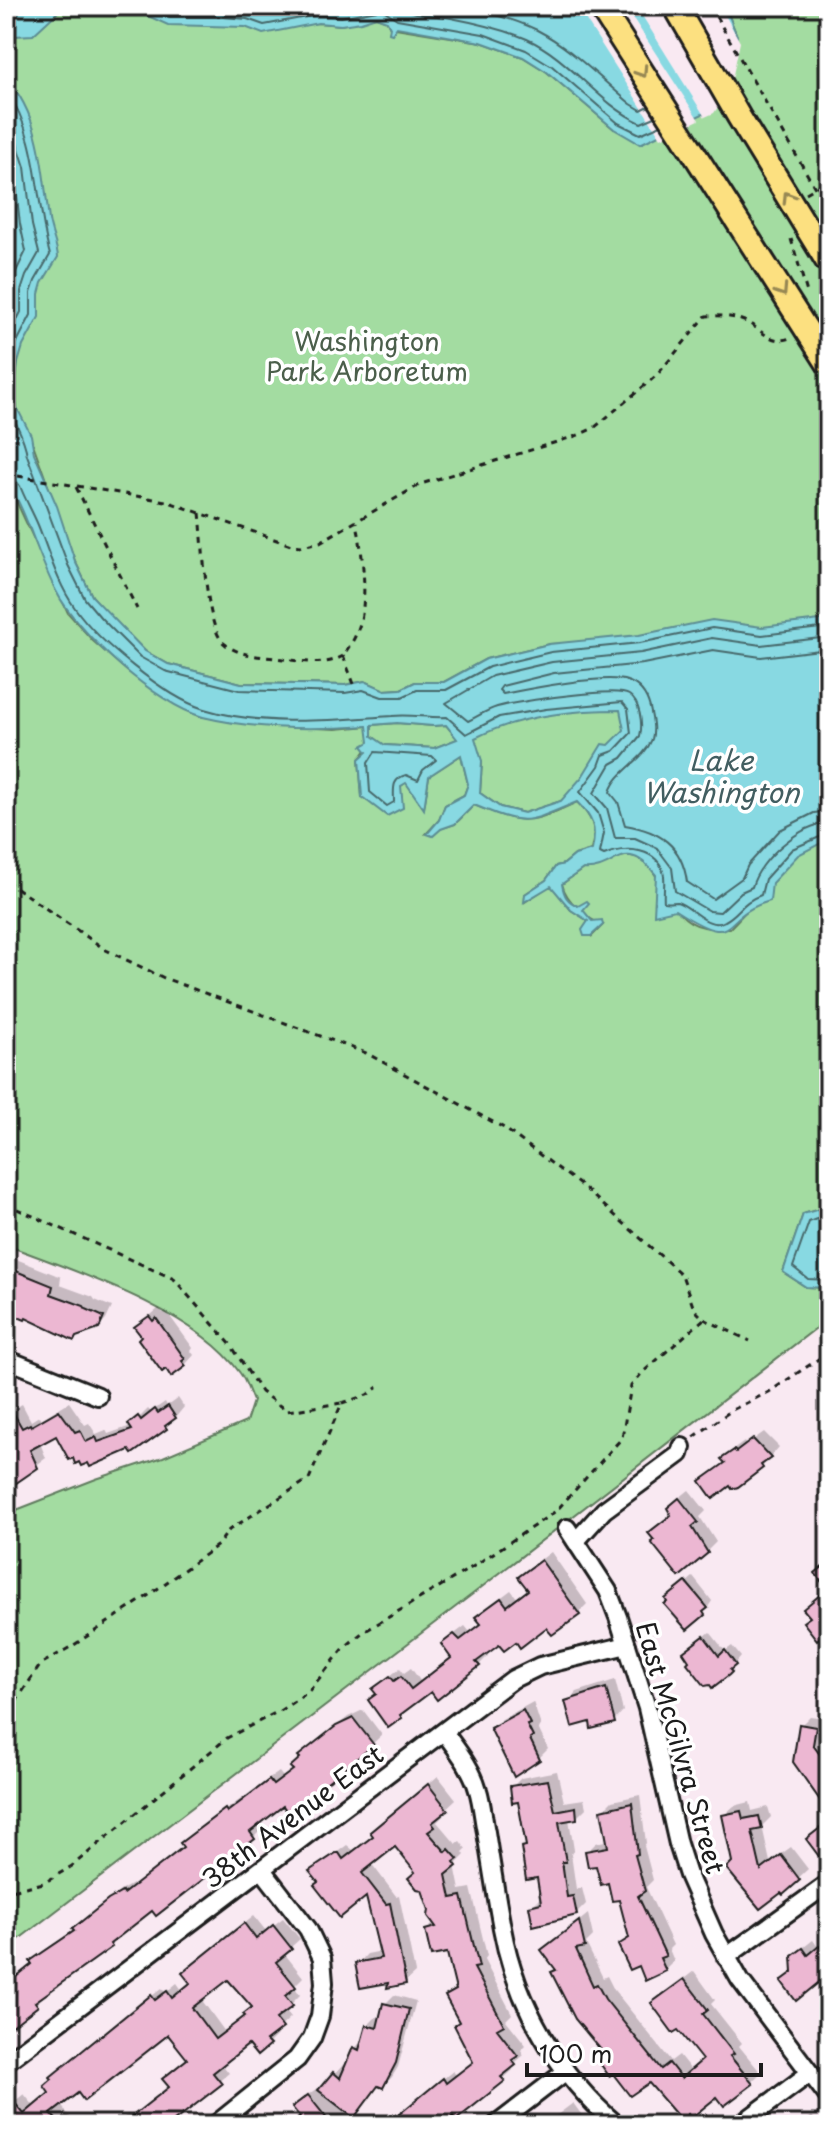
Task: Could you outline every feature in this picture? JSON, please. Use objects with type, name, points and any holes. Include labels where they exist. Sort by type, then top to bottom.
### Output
[{"type":"highway","points":[[600,6],[829,365]]},
{"type":"highway","points":[[675,6],[829,264]]},
{"type":"street","points":[[6,1375],[14,1362],[98,1396]]},
{"type":"street","name":"East McGilvra Street","points":[[682,1447],[680,1454],[571,1534],[608,1591],[627,1645],[647,1708],[688,1875],[726,1957],[829,2098]]},
{"type":"street","name":"38th Avenue East","points":[[6,2062],[263,1871],[513,1679],[540,1666],[627,1645]]},
{"type":"street","points":[[444,1732],[463,1758],[478,1788],[503,1932],[514,1974],[536,2025],[565,2072],[617,2125]]},
{"type":"street","points":[[215,2125],[297,2059],[312,2038],[320,2016],[324,1983],[322,1958],[308,1929],[263,1871]]},
{"type":"street","points":[[726,1957],[829,1883]]},
{"type":"street","points":[[496,2125],[565,2072]]},
{"type":"street","points":[[740,2125],[810,2073]]},
{"type":"path","points":[[710,6],[829,212]]},
{"type":"path","points":[[799,197],[829,180]]},
{"type":"path","points":[[788,232],[809,305]]},
{"type":"path","points":[[6,474],[166,501],[291,545],[302,546],[320,542],[421,484],[594,428],[657,375],[706,316],[724,315],[748,322],[764,336],[783,341],[797,336]]},
{"type":"path","points":[[76,487],[137,609]]},
{"type":"path","points":[[200,513],[210,613],[221,642],[242,654],[318,663],[333,662],[343,656],[357,633],[363,611],[362,548],[357,522]]},
{"type":"path","points":[[343,656],[354,684]]},
{"type":"path","points":[[6,881],[106,950],[164,978],[366,1053],[504,1128],[583,1187],[682,1275],[694,1309],[704,1319],[750,1341]]},
{"type":"path","points":[[6,1204],[174,1279],[231,1345],[261,1392],[287,1411],[342,1403],[367,1395],[378,1387]]},
{"type":"path","points":[[6,1891],[44,1883],[72,1866],[227,1738],[308,1692],[345,1647],[362,1633],[474,1566],[556,1511],[622,1438],[631,1386],[704,1319]]},
{"type":"path","points":[[682,1447],[715,1421],[769,1392],[829,1352]]},
{"type":"path","points":[[6,1716],[41,1664],[149,1595],[218,1545],[229,1530],[309,1479],[342,1403]]},
{"type":"green space","name":"Washington Park Arboretum","points":[[39,6],[226,6],[295,26],[318,23],[341,25],[376,17],[387,21],[390,27],[481,42],[523,57],[547,72],[614,129],[737,36],[725,6],[829,6],[829,629],[549,644],[486,659],[444,682],[415,682],[401,689],[384,690],[365,681],[345,685],[241,683],[168,664],[145,651],[92,596],[75,561],[33,444],[6,429],[6,28]]},
{"type":"green space","points":[[6,479],[68,613],[93,641],[127,671],[163,696],[199,716],[253,725],[336,729],[368,726],[368,744],[359,759],[362,797],[406,782],[424,808],[429,776],[461,755],[468,784],[464,795],[445,805],[439,820],[427,833],[455,824],[474,805],[526,820],[577,802],[592,824],[594,835],[591,850],[556,866],[546,880],[525,894],[525,902],[551,885],[571,910],[587,920],[592,936],[603,925],[578,909],[562,884],[583,869],[625,856],[642,860],[658,878],[680,914],[707,928],[730,928],[751,906],[757,879],[829,834],[829,1206],[803,1214],[783,1272],[806,1287],[829,1288],[829,1318],[6,1949],[6,1514],[163,1457],[246,1422],[253,1401],[240,1373],[195,1330],[133,1296],[6,1245]]},
{"type":"green space","points":[[633,694],[631,735],[561,801],[524,813],[500,807],[480,793],[482,761],[467,739],[476,719]]},
{"type":"green space","points":[[371,725],[446,725],[458,739],[434,748],[384,745],[372,736]]},
{"type":"water","points":[[6,6],[88,6],[61,9],[33,35],[14,36],[6,43]]},
{"type":"water","points":[[88,6],[725,6],[737,36],[732,60],[711,110],[640,144],[614,129],[547,72],[523,57],[481,42],[397,27],[392,34],[389,33],[387,21],[376,17],[361,22],[341,25],[318,23],[263,34],[245,27],[168,25],[137,11]]},
{"type":"water","name":"Lake Washington","points":[[6,78],[27,109],[33,127],[58,257],[42,283],[39,317],[23,346],[18,363],[14,393],[17,408],[31,435],[34,453],[57,506],[75,561],[92,596],[145,651],[168,664],[241,683],[345,685],[365,681],[385,690],[401,689],[415,682],[444,682],[486,659],[549,644],[639,635],[712,620],[762,627],[829,619],[829,839],[798,855],[772,883],[770,901],[753,907],[720,930],[696,923],[675,910],[654,915],[656,875],[635,857],[627,856],[583,869],[562,884],[569,900],[578,906],[587,901],[589,903],[583,910],[592,921],[602,920],[603,925],[591,936],[584,936],[582,930],[588,921],[571,910],[551,886],[524,902],[525,894],[546,880],[556,866],[592,850],[592,824],[577,802],[526,820],[505,817],[474,805],[455,824],[433,836],[427,834],[439,820],[445,805],[464,795],[468,784],[461,755],[429,776],[424,809],[406,783],[401,786],[403,808],[387,816],[362,797],[359,759],[367,752],[362,746],[369,742],[367,726],[264,727],[203,717],[184,710],[120,665],[66,608],[6,479]],"holes":[[[620,710],[624,730],[609,745],[602,744],[582,777],[561,801],[524,813],[500,807],[480,793],[482,761],[475,738],[527,719],[583,711]],[[372,725],[446,725],[457,739],[434,748],[385,745],[372,736]]]},
{"type":"water","points":[[829,1206],[829,1288],[806,1287],[783,1272],[803,1214]]},
{"type":"pier","points":[[577,6],[625,6],[699,120],[661,138]]},
{"type":"pier","points":[[636,6],[720,6],[740,42],[730,89],[714,113],[705,117]]},
{"type":"building","points":[[6,1267],[53,1286],[51,1294],[104,1317],[99,1329],[76,1337],[74,1341],[6,1312]]},
{"type":"building","points":[[149,1316],[153,1321],[156,1318],[185,1359],[182,1361],[186,1366],[171,1377],[166,1369],[162,1372],[138,1339],[141,1336],[134,1327]]},
{"type":"building","points":[[6,1400],[22,1428],[59,1410],[75,1432],[80,1430],[86,1442],[96,1437],[98,1442],[132,1430],[128,1424],[138,1416],[141,1420],[155,1409],[158,1413],[168,1406],[176,1418],[165,1426],[167,1429],[132,1454],[129,1450],[90,1467],[88,1463],[81,1466],[79,1462],[75,1464],[73,1458],[69,1460],[56,1436],[30,1450],[38,1468],[6,1490]]},
{"type":"building","points":[[753,1439],[771,1458],[738,1487],[732,1489],[730,1486],[713,1499],[700,1481],[725,1463],[721,1459]]},
{"type":"building","points":[[679,1498],[698,1522],[692,1527],[708,1553],[679,1577],[651,1542],[654,1540],[648,1533],[671,1515],[667,1508]]},
{"type":"building","points":[[541,1560],[580,1615],[552,1635],[546,1628],[520,1648],[516,1642],[504,1651],[499,1645],[476,1662],[480,1666],[437,1700],[431,1692],[388,1728],[368,1700],[376,1694],[372,1689],[390,1676],[394,1681],[401,1676],[411,1689],[451,1658],[441,1644],[454,1634],[460,1640],[481,1624],[475,1617],[501,1598],[507,1606],[528,1590],[518,1577]]},
{"type":"building","points":[[829,1562],[829,1630],[817,1640],[803,1622],[810,1617],[803,1609],[827,1589],[815,1573]]},
{"type":"building","points":[[686,1582],[708,1608],[703,1612],[705,1615],[687,1630],[664,1604],[667,1602],[665,1599]]},
{"type":"building","points":[[704,1636],[719,1656],[725,1650],[736,1665],[712,1688],[705,1686],[687,1663],[689,1661],[683,1652]]},
{"type":"building","points":[[606,1688],[615,1723],[591,1729],[590,1722],[572,1727],[565,1701]]},
{"type":"building","points":[[523,1710],[530,1724],[527,1725],[533,1737],[530,1739],[540,1760],[514,1777],[490,1728]]},
{"type":"building","points":[[353,1718],[374,1745],[288,1813],[283,1806],[250,1832],[255,1839],[156,1916],[152,1911],[110,1944],[112,1947],[35,2002],[38,2006],[6,2031],[6,1985],[32,1964],[30,1961],[74,1931],[72,1929],[108,1900],[123,1894],[183,1847],[180,1843],[225,1809],[227,1812],[269,1780],[273,1785],[293,1770],[290,1767],[300,1758],[298,1756],[336,1726]]},
{"type":"building","points":[[799,1724],[816,1727],[813,1745],[829,1767],[829,1813],[793,1762]]},
{"type":"building","points":[[548,1780],[555,1811],[576,1807],[577,1819],[559,1822],[566,1862],[562,1862],[567,1897],[573,1896],[577,1915],[533,1926],[529,1906],[541,1903],[537,1878],[526,1880],[521,1847],[526,1846],[518,1802],[512,1803],[510,1786]]},
{"type":"building","points":[[428,1784],[448,1810],[432,1823],[435,1827],[428,1832],[446,1852],[449,1849],[458,1859],[454,1862],[457,1866],[446,1875],[451,1898],[462,1896],[479,1967],[474,1968],[504,2025],[497,2029],[518,2056],[512,2060],[516,2065],[501,2077],[505,2081],[456,2120],[453,2116],[442,2125],[386,2125],[443,2078],[446,2083],[473,2062],[454,2025],[459,2022],[445,1996],[456,1990],[447,1953],[431,1956],[425,1930],[436,1927],[428,1916],[422,1890],[417,1889],[408,1878],[415,1872],[395,1847],[362,1873],[386,1904],[390,1903],[406,1984],[387,1988],[388,1983],[360,1988],[355,1963],[381,1958],[366,1897],[340,1918],[314,1885],[318,1882],[309,1871],[336,1853],[343,1859],[373,1836],[370,1832]]},
{"type":"building","points":[[632,1803],[638,1854],[635,1855],[645,1891],[638,1896],[666,1956],[660,1958],[666,1971],[645,1981],[639,1966],[630,1970],[618,1945],[629,1938],[619,1900],[612,1901],[608,1883],[601,1885],[596,1866],[588,1867],[585,1851],[608,1847],[601,1810]]},
{"type":"building","points":[[741,1811],[743,1819],[759,1816],[762,1829],[752,1831],[761,1870],[781,1855],[800,1880],[760,1909],[726,1868],[732,1862],[722,1815]]},
{"type":"building","points":[[829,1821],[829,1852],[821,1859],[806,1839]]},
{"type":"building","points":[[579,1921],[585,1947],[576,1949],[593,1986],[597,1984],[605,1999],[661,2069],[669,2063],[681,2078],[702,2060],[678,2030],[673,2033],[651,2003],[684,1979],[708,2010],[703,2014],[734,2054],[730,2056],[753,2084],[724,2106],[717,2097],[691,2118],[688,2114],[681,2120],[649,2083],[630,2096],[599,2062],[606,2056],[575,2019],[551,1972],[556,1970],[541,1950]]},
{"type":"building","points":[[244,1923],[256,1939],[273,1925],[292,1949],[276,1962],[296,1987],[285,1996],[293,2006],[276,2019],[283,2028],[266,2041],[270,2045],[257,2056],[248,2045],[213,2073],[222,2084],[169,2125],[121,2125],[169,2087],[162,2079],[187,2059],[168,2035],[84,2101],[78,2093],[51,2114],[61,2125],[6,2125],[6,2107],[13,2101],[24,2114],[49,2093],[44,2086],[52,2079],[50,2077],[151,1995],[155,2000],[167,1991],[172,1998],[190,1983],[182,1973]],"holes":[[[228,1980],[252,2007],[215,2039],[192,2008]]]},
{"type":"building","points":[[819,1946],[823,1950],[829,1946],[829,1974],[796,2001],[781,1981],[793,1972],[792,1956],[803,1948],[808,1955]]},
{"type":"building","points":[[383,2003],[409,2009],[396,2063],[383,2088],[378,2086],[354,2118],[318,2090],[333,2072],[340,2078],[353,2047],[359,2050],[366,2025],[377,2028]]},
{"type":"building","points":[[308,2095],[332,2125],[290,2125],[300,2117],[292,2107]]}]
